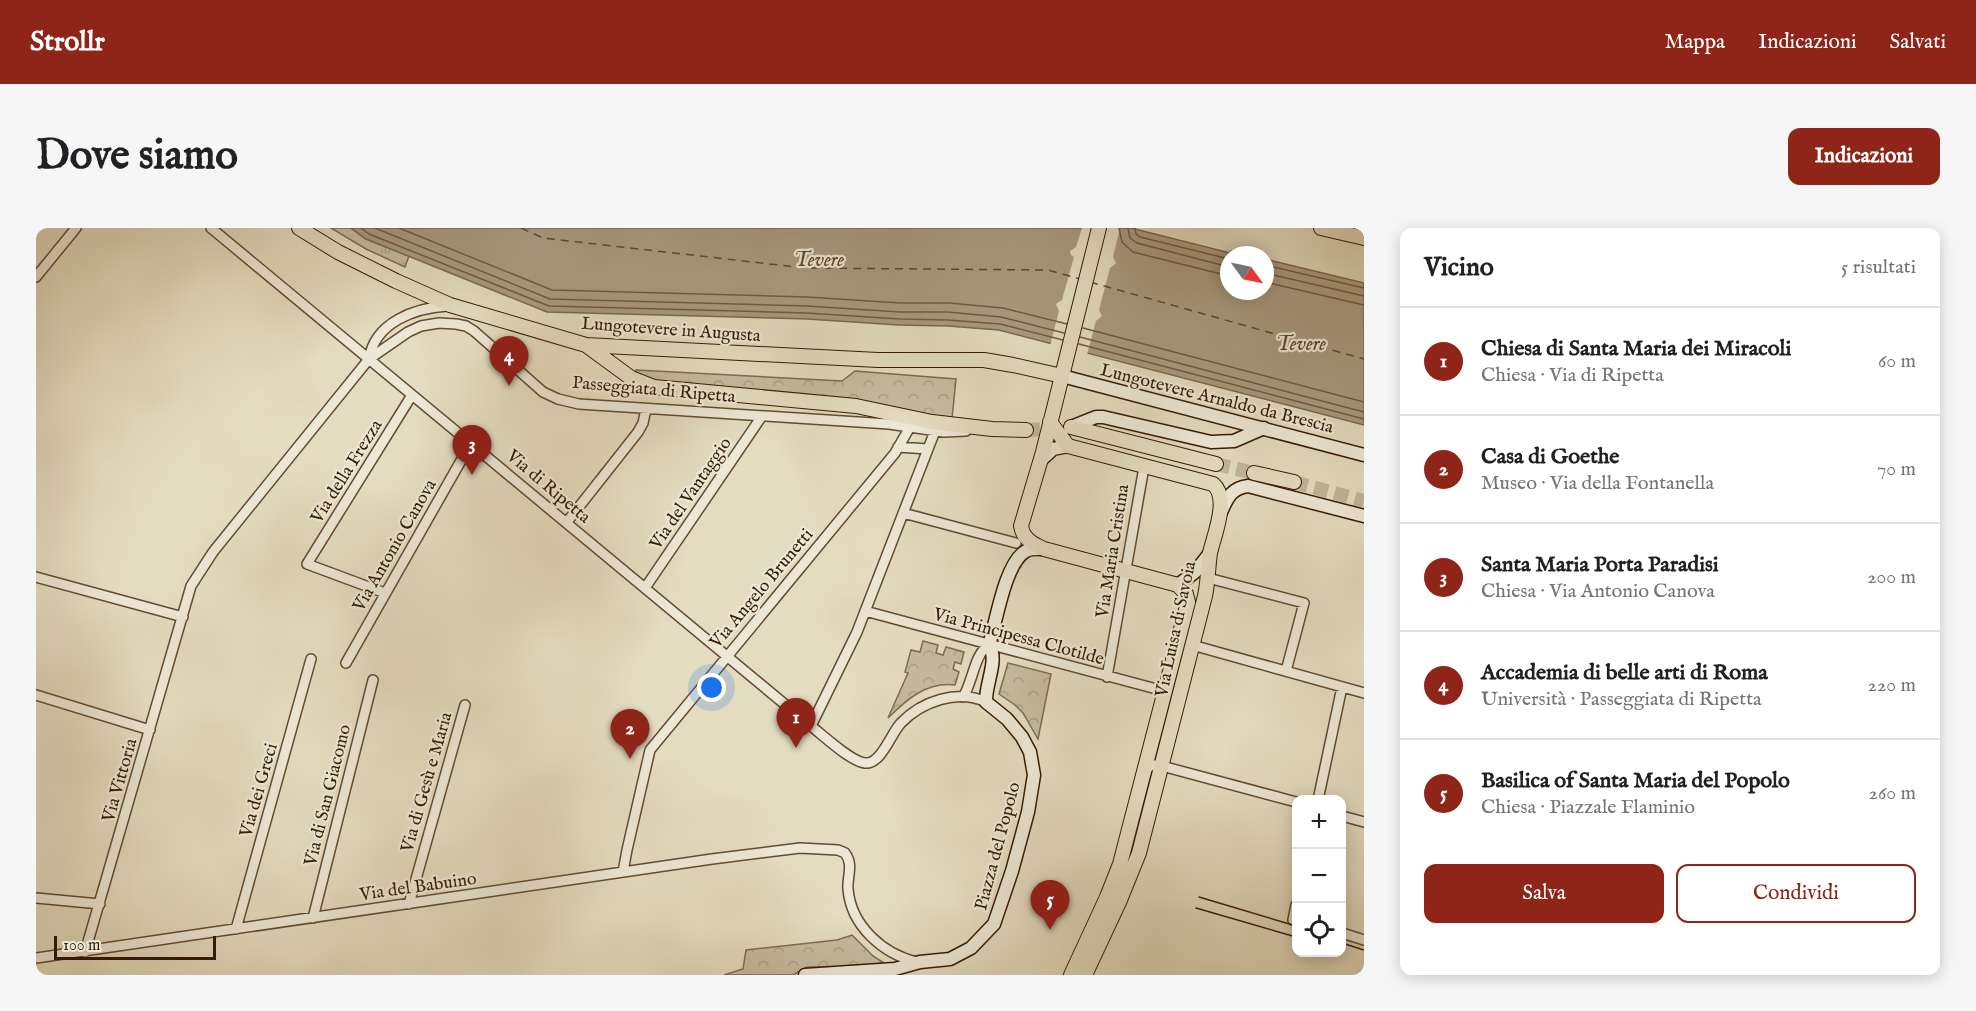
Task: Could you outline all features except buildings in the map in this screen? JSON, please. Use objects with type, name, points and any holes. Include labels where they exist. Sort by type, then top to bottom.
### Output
[{"type":"main road","name":"Lungotevere in Augusta","points":[[299,228],[338,252],[450,305],[586,345],[878,360],[984,360],[1063,370]]},
{"type":"main road","points":[[1099,228],[1040,461],[1021,525],[1026,538],[1044,549],[1178,585]]},
{"type":"main road","points":[[1321,228],[1364,238]]},
{"type":"main road","name":"Passeggiata di Ripetta","points":[[586,345],[631,378],[654,387],[856,406],[922,420],[992,429]]},
{"type":"main road","points":[[1050,422],[1068,446],[1214,485],[1219,493],[1220,513]]},
{"type":"main road","points":[[1071,427],[1216,464]]},
{"type":"main road","points":[[992,429],[1026,430]]},
{"type":"main road","points":[[1254,473],[1294,482]]},
{"type":"main road","name":"Via Luisa di Savoia","points":[[1085,975],[1139,853],[1208,578],[1210,553],[1220,513]]},
{"type":"main road","name":"Via Luisa di Savoia","points":[[1071,975],[1118,870],[1188,602],[1186,594],[1178,585]]},
{"type":"street","points":[[36,277],[75,228]]},
{"type":"street","name":"Via di Ripetta","points":[[212,228],[837,746]]},
{"type":"street","points":[[369,359],[374,341],[393,323],[425,309],[450,305]]},
{"type":"street","name":"Passeggiata di Ripetta","points":[[369,359],[408,332],[421,326],[439,323],[461,324],[474,331],[547,394],[579,404],[910,427],[935,431],[992,429]]},
{"type":"street","name":"Via Vittoria","points":[[85,952],[188,594],[199,572],[369,359]]},
{"type":"street","name":"Lungotevere Arnaldo da Brescia","points":[[1063,370],[1364,455]]},
{"type":"street","name":"Via della Frezza","points":[[385,593],[308,564],[412,395]]},
{"type":"street","points":[[567,522],[638,432],[645,419],[646,409]]},
{"type":"street","name":"Via del Vantaggio","points":[[645,588],[762,416]]},
{"type":"street","points":[[1071,427],[1096,417],[1103,417],[1211,442],[1234,441],[1264,428]]},
{"type":"street","name":"Via Angelo Brunetti","points":[[623,872],[650,750],[898,447],[910,427]]},
{"type":"street","points":[[811,726],[850,648],[935,431]]},
{"type":"street","name":"Via Antonio Canova","points":[[346,663],[471,443]]},
{"type":"street","points":[[1040,461],[1053,449],[1068,446]]},
{"type":"street","points":[[898,447],[928,449]]},
{"type":"street","name":"Via Maria Cristina","points":[[1107,677],[1144,467]]},
{"type":"street","points":[[1220,513],[1231,493],[1248,486],[1364,516]]},
{"type":"street","points":[[903,513],[1016,543]]},
{"type":"street","points":[[963,696],[971,683],[981,652],[989,645],[1021,525]]},
{"type":"street","points":[[1009,574],[1024,552],[1044,549]]},
{"type":"street","points":[[1178,585],[1195,572],[1210,553]]},
{"type":"street","points":[[36,577],[183,617]]},
{"type":"street","points":[[1208,578],[1304,603],[1286,671]]},
{"type":"street","name":"Via Principessa Clotilde","points":[[865,611],[1164,691]]},
{"type":"street","points":[[986,702],[986,689],[993,655],[989,645]]},
{"type":"street","points":[[1192,645],[1364,693]]},
{"type":"street","name":"Via dei Greci","points":[[236,929],[311,659]]},
{"type":"street","name":"Via di San Giacomo","points":[[313,918],[373,680]]},
{"type":"street","points":[[1319,795],[1342,687]]},
{"type":"street","points":[[36,695],[150,730]]},
{"type":"street","name":"Piazza del Popolo","points":[[804,848],[838,850],[845,853],[850,863],[847,884],[849,897],[852,909],[862,926],[886,949],[904,958],[920,962],[945,960],[961,954],[977,943],[994,924],[1004,898],[1028,813],[1034,782],[1030,752],[1023,737],[1013,725],[986,702],[963,696],[936,701],[908,716],[896,729],[883,751],[870,762],[857,760],[837,746]]},
{"type":"street","name":"Via di Gesù e Maria","points":[[409,904],[465,705]]},
{"type":"street","points":[[1144,771],[1152,765],[1162,766],[1292,801]]},
{"type":"street","points":[[1346,817],[1364,822]]},
{"type":"street","name":"Via del Babuino","points":[[36,958],[623,872],[804,848]]},
{"type":"street","points":[[36,898],[100,904]]},
{"type":"street","points":[[1346,934],[1363,937]]},
{"type":"street","points":[[805,975],[895,969],[920,962]]},
{"type":"green space","points":[[331,228],[351,228],[366,239],[409,256],[405,267],[366,249]]},
{"type":"green space","points":[[636,370],[842,381],[855,371],[956,379],[952,419],[638,379]]},
{"type":"green space","points":[[923,641],[938,645],[936,653],[943,655],[946,647],[964,652],[961,664],[955,662],[953,669],[959,672],[955,685],[926,689],[902,705],[888,718],[908,673],[905,672],[911,650],[920,652]]},
{"type":"green space","points":[[1008,663],[1051,674],[1038,739],[1023,713],[999,694]]},
{"type":"green space","points":[[852,935],[873,956],[884,963],[884,967],[807,967],[793,975],[724,975],[743,969],[746,950],[837,940]]},
{"type":"water","name":"Tevere","points":[[351,228],[1131,228],[1220,250],[1220,300],[1274,300],[1274,261],[1364,283],[1364,425],[999,330],[807,319],[547,312],[366,239]]},
{"type":"pier","points":[[1082,228],[1120,228],[1113,257],[1116,263],[1110,268],[1099,310],[1102,316],[1096,321],[1087,355],[1050,346],[1059,311],[1056,304],[1062,300],[1074,257],[1070,251],[1076,247]]},
{"type":"ferry route","points":[[521,228],[543,238],[805,268],[1048,270],[1080,279]]},
{"type":"ferry route","points":[[1090,282],[1364,359]]},
{"type":"tunnel","points":[[1026,430],[1059,428]]},
{"type":"tunnel","points":[[1216,464],[1254,473]]},
{"type":"tunnel","points":[[1294,482],[1364,501]]},
{"type":"tram line","points":[[1199,897],[1292,925]]},
{"type":"tram line","points":[[1196,908],[1292,936]]},
{"type":"tram line","points":[[1346,944],[1364,950]]},
{"type":"place","name":"Accademia di belle arti di Roma","points":[[509,386]]},
{"type":"place","name":"Santa Maria Porta Paradisi","points":[[472,475]]},
{"type":"place","name":"Chiesa di Santa Maria dei Miracoli","points":[[796,748]]},
{"type":"place","name":"Casa di Goethe","points":[[630,759]]},
{"type":"place","name":"Basilica of Santa Maria del Popolo","points":[[1050,930]]}]
